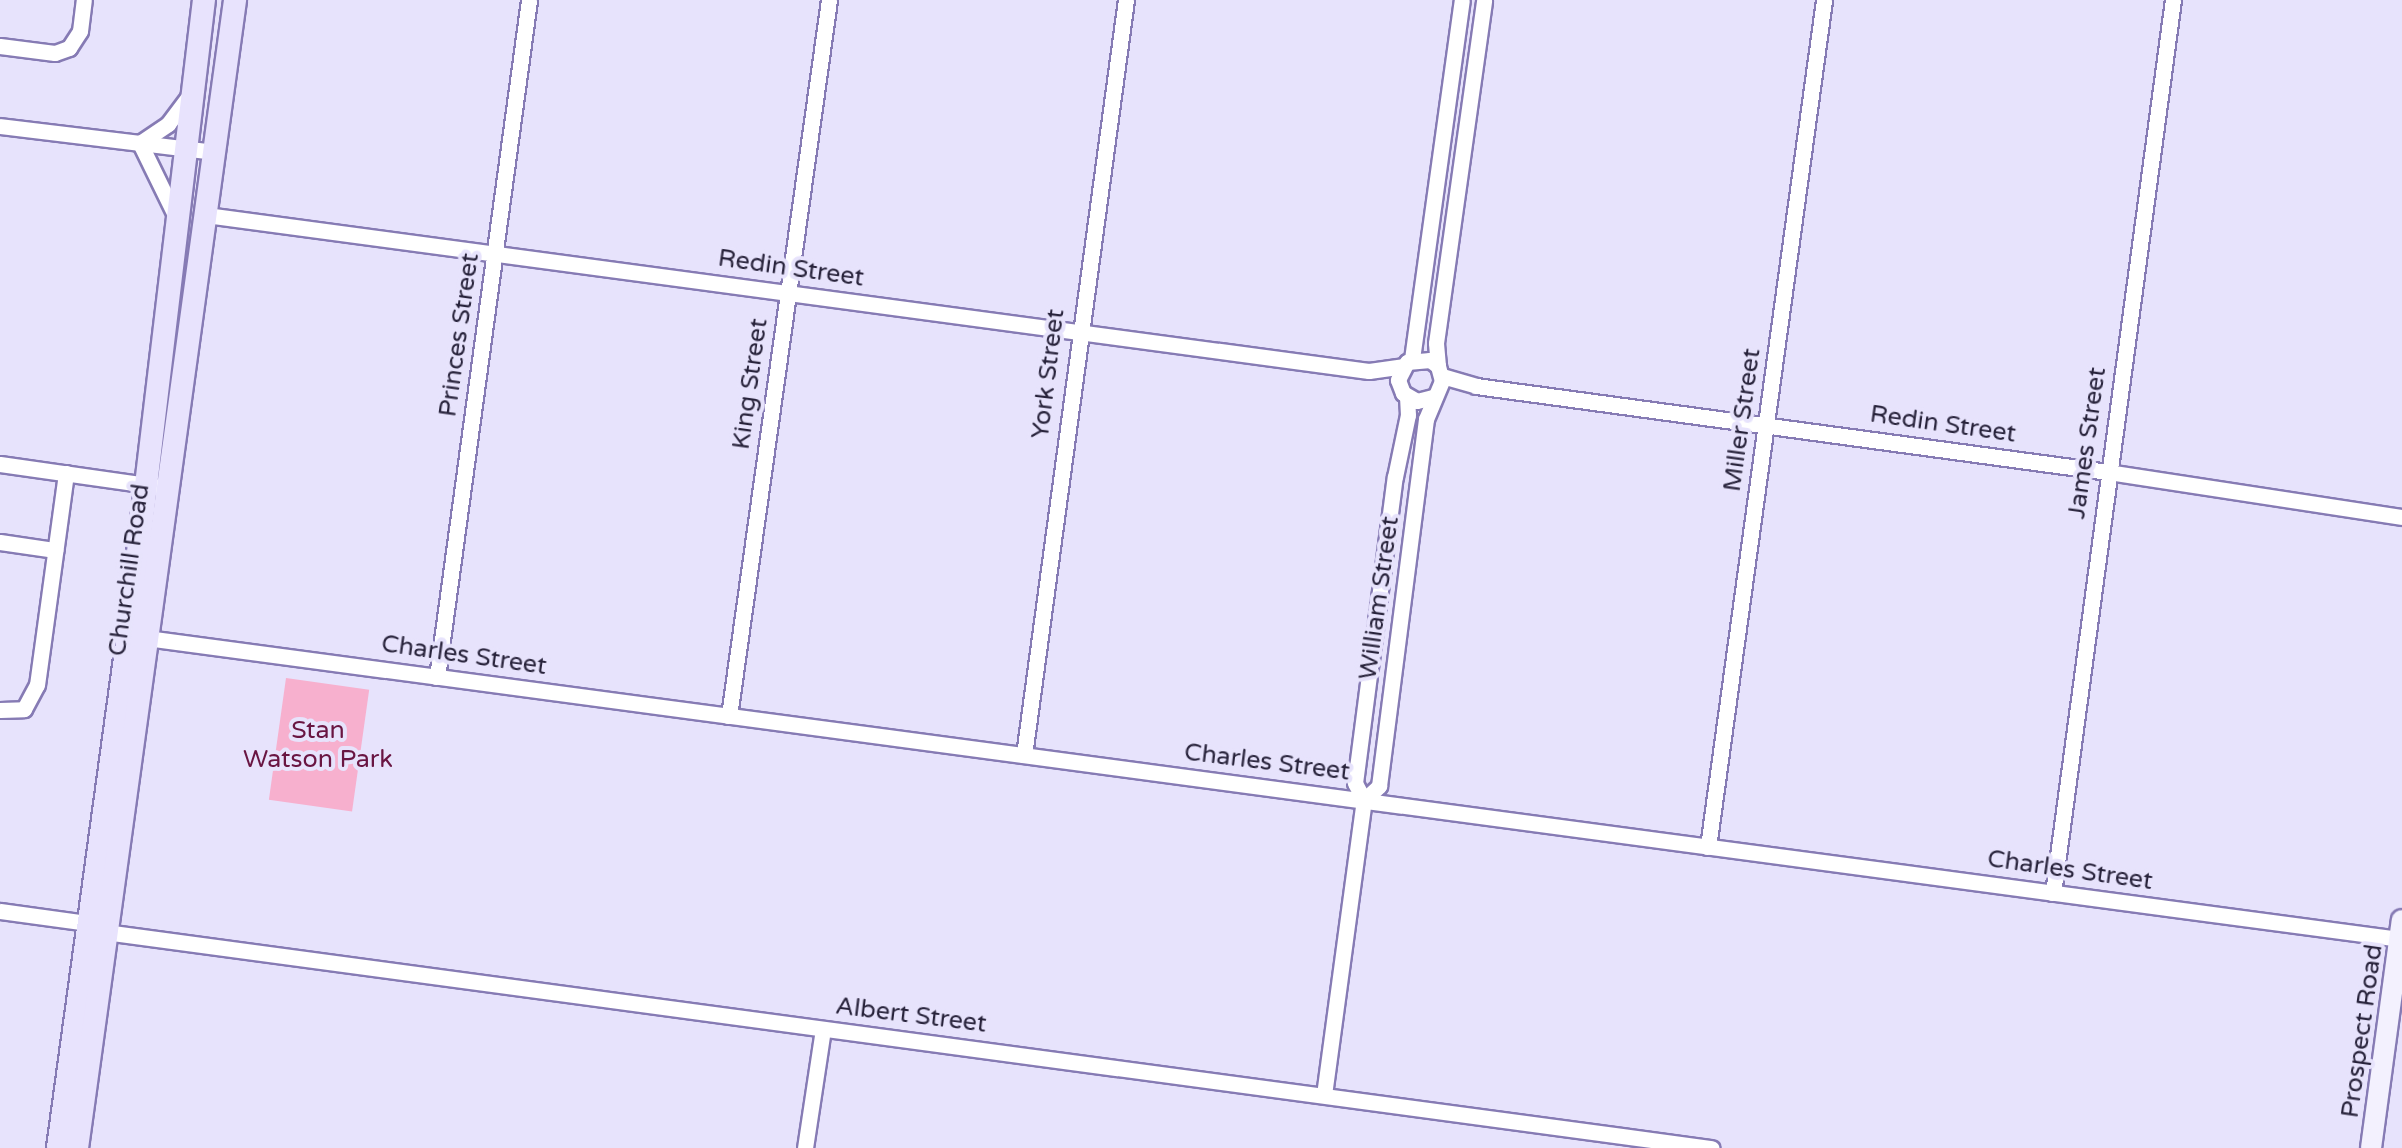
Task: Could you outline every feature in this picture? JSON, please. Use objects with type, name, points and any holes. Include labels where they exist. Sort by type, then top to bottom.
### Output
[{"type":"main road","name":"Churchill Road","points":[[58,1148],[96,928],[138,637],[157,486],[178,223],[204,0]]},
{"type":"main road","name":"Churchill Road","points":[[157,486],[206,216],[236,0]]},
{"type":"main road","name":"Churchill Road","points":[[77,1148],[96,928]]},
{"type":"main road","name":"Prospect Road","points":[[2370,1148],[2401,930]]},
{"type":"street","points":[[0,46],[55,53],[70,48],[80,30],[84,0]]},
{"type":"street","name":"Princes Street","points":[[437,677],[530,0]]},
{"type":"street","name":"King Street","points":[[729,716],[829,0]]},
{"type":"street","name":"York Street","points":[[1024,755],[1078,332],[1126,0]]},
{"type":"street","points":[[1407,363],[1462,0]]},
{"type":"street","name":"William Street","points":[[1364,800],[1379,786],[1426,419],[1438,383],[1436,343],[1484,0]]},
{"type":"street","name":"Miller Street","points":[[1708,846],[1824,0]]},
{"type":"street","name":"James Street","points":[[2053,893],[2173,0]]},
{"type":"street","points":[[140,143],[168,124],[194,89]]},
{"type":"street","points":[[0,126],[215,152]]},
{"type":"street","points":[[140,143],[178,223]]},
{"type":"street","name":"Redin Street","points":[[206,216],[1369,371],[1426,358],[1438,383],[2108,472],[2402,517]]},
{"type":"street","name":"William Street","points":[[1324,1095],[1364,800],[1355,783],[1396,477],[1408,415],[1403,392],[1407,363]]},
{"type":"street","name":"Redin Street","points":[[1369,371],[1403,392]]},
{"type":"street","points":[[1403,392],[1417,401],[1438,383]]},
{"type":"street","points":[[0,464],[157,486]]},
{"type":"street","points":[[0,710],[24,709],[34,695],[66,473]]},
{"type":"street","points":[[0,542],[55,550]]},
{"type":"street","name":"Charles Street","points":[[138,637],[2053,893],[2401,930]]},
{"type":"street","name":"Albert Street","points":[[0,912],[823,1029],[1324,1095],[1610,1141],[1712,1148]]},
{"type":"street","points":[[805,1148],[823,1029]]},
{"type":"green space","name":"Stan Watson Park","points":[[286,678],[369,690],[352,811],[269,800]]}]
